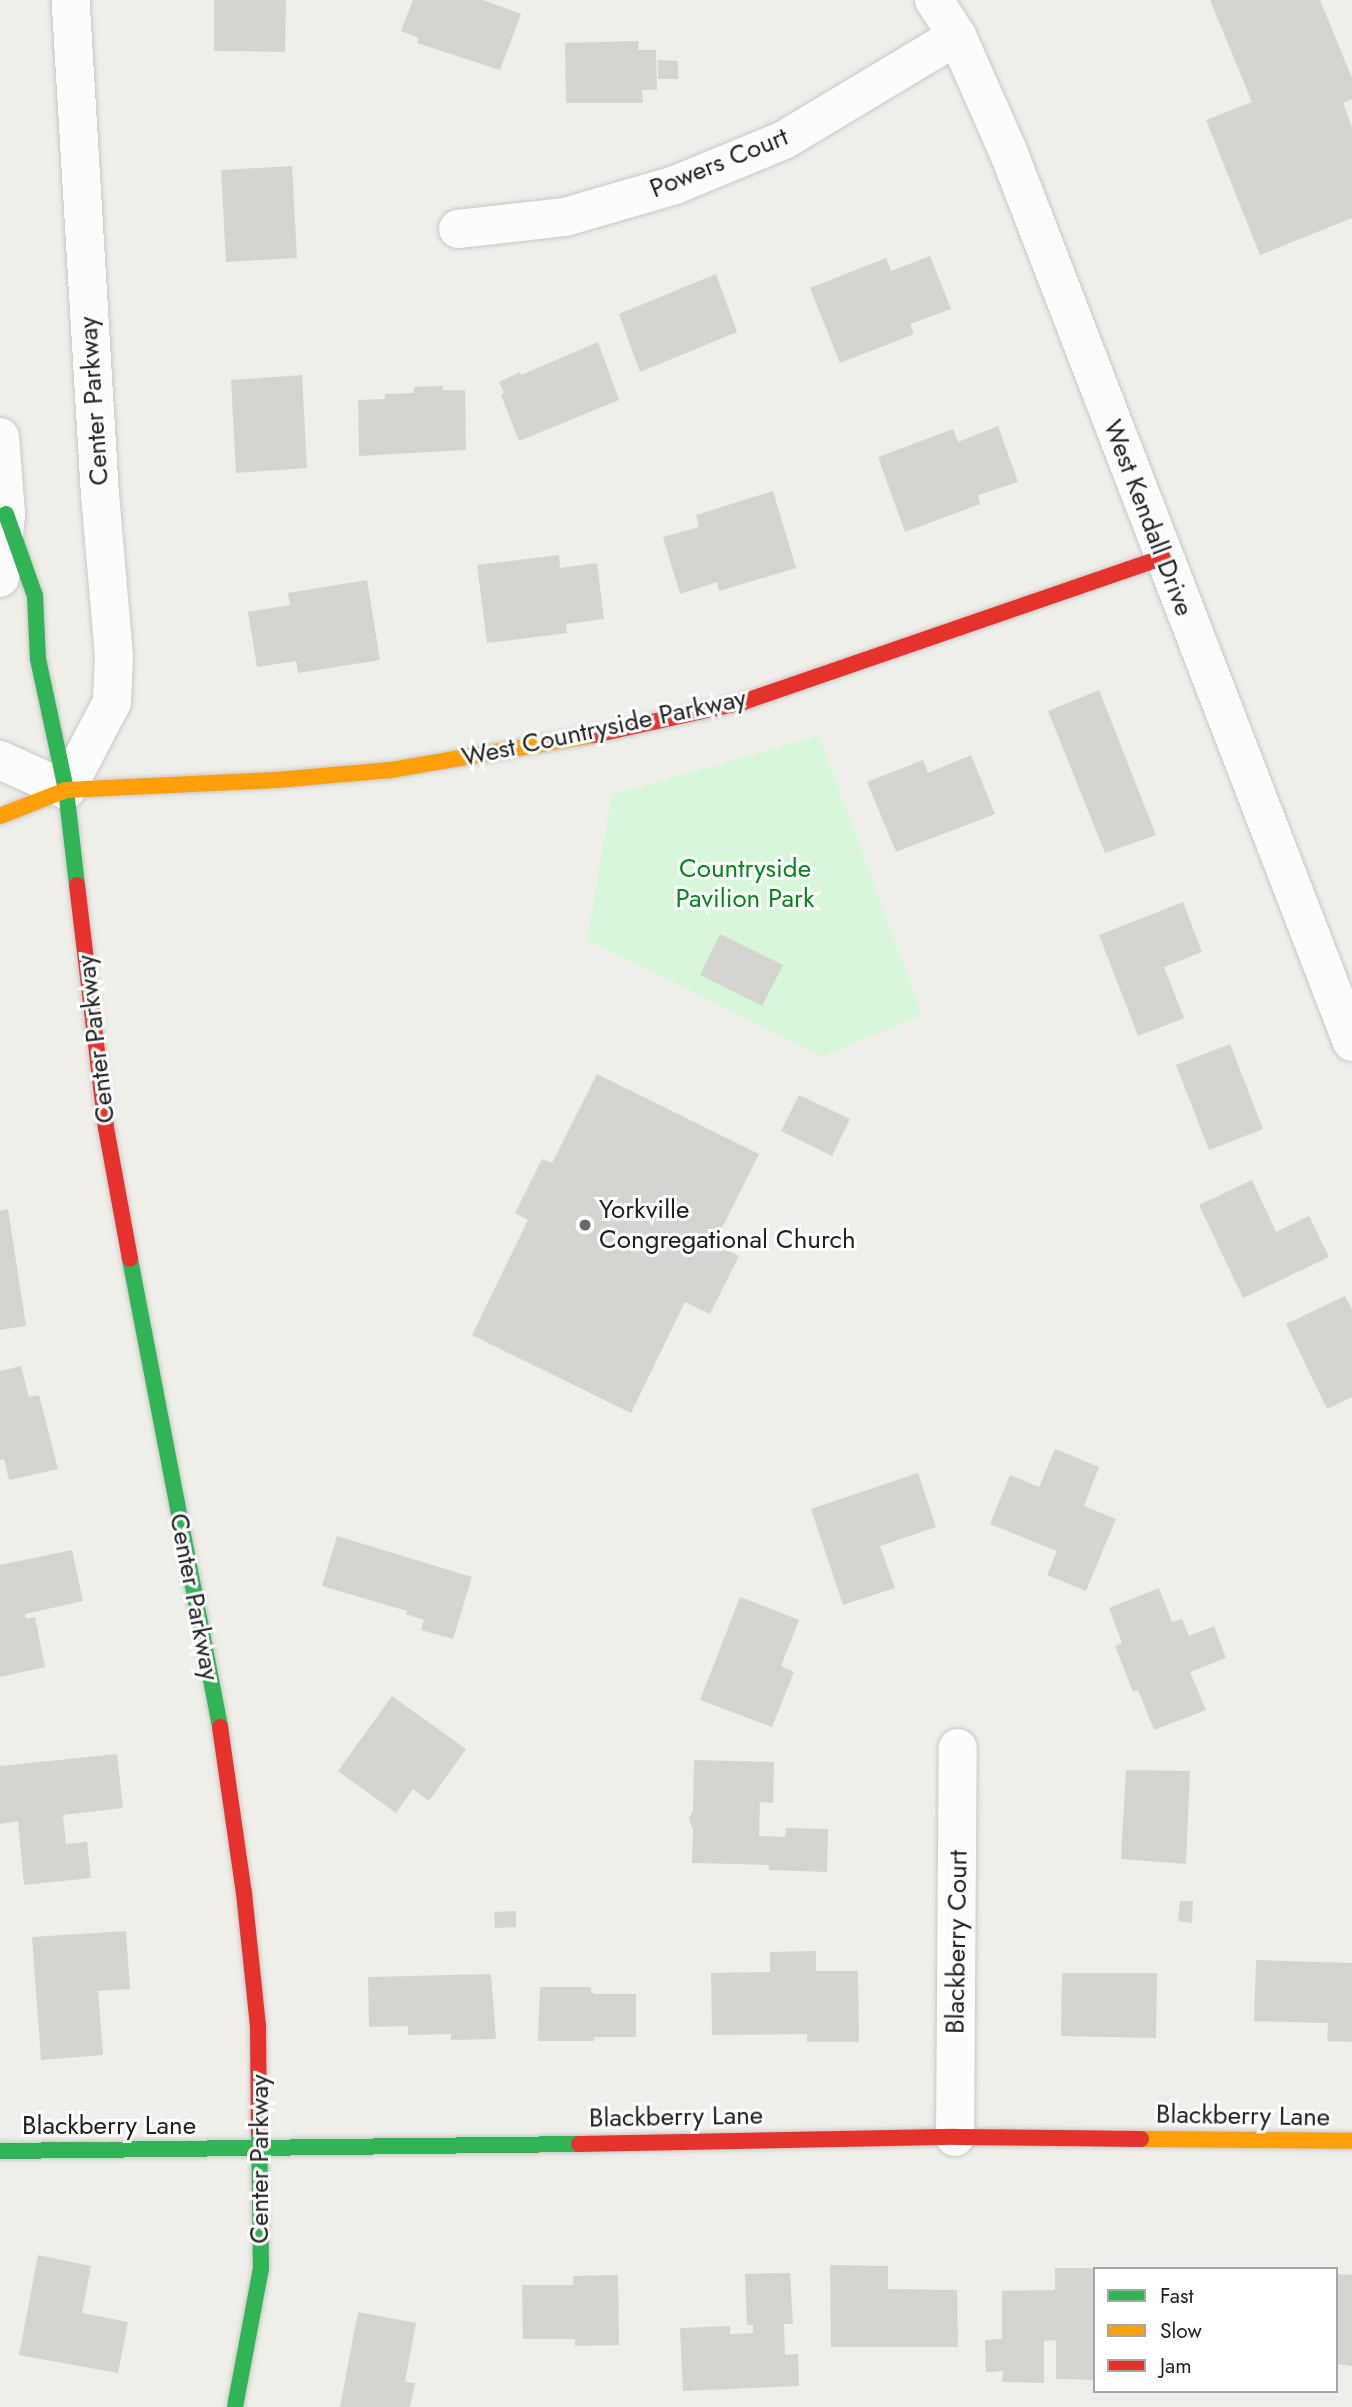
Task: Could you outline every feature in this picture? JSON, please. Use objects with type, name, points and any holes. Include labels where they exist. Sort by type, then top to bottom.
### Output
[{"type":"street","name":"Center Parkway","points":[[66,789],[112,702],[114,657],[94,398],[71,0]]},
{"type":"street","name":"West Kendall Drive","points":[[934,0],[957,36],[1008,151],[1352,1042]]},
{"type":"street","name":"Powers Court","points":[[458,229],[565,217],[675,185],[784,140],[957,36]]},
{"type":"street","name":"Center Parkway","points":[[0,437],[6,514],[0,578]]},
{"type":"street","name":"Center Parkway","points":[[6,514],[35,596],[38,659],[66,789],[106,1128],[181,1535],[225,1751],[258,2026],[260,2148],[261,2269],[235,2407]]},
{"type":"street","name":"West Countryside Parkway","points":[[0,816],[66,789],[277,780],[391,770],[623,730],[756,698],[1163,557]]},
{"type":"street","name":"West Countryside Parkway","points":[[0,760],[66,789]]},
{"type":"street","name":"Blackberry Court","points":[[955,2137],[958,1748]]},
{"type":"street","name":"Blackberry Lane","points":[[0,2151],[955,2137],[1352,2141]]},
{"type":"green space","name":"Countryside Pavilion Park","points":[[819,736],[922,1015],[823,1056],[587,940],[612,795]]},
{"type":"building","points":[[214,0],[286,0],[285,52],[214,51]]},
{"type":"building","points":[[413,0],[483,0],[521,14],[500,70],[417,43],[419,38],[401,31]]},
{"type":"building","points":[[1210,0],[1320,0],[1352,78],[1352,99],[1343,103],[1352,127],[1352,218],[1260,255],[1206,120],[1252,102]]},
{"type":"building","points":[[639,41],[638,50],[656,50],[657,90],[642,90],[643,103],[566,103],[565,43]]},
{"type":"building","points":[[658,60],[678,61],[678,79],[658,79]]},
{"type":"building","points":[[292,166],[297,258],[226,262],[221,170]]},
{"type":"building","points":[[930,256],[951,309],[910,324],[914,334],[840,363],[810,288],[886,258],[891,271]]},
{"type":"building","points":[[716,274],[737,332],[640,372],[619,314]]},
{"type":"building","points":[[598,342],[619,400],[519,441],[501,395],[504,393],[499,382]]},
{"type":"building","points":[[302,375],[307,468],[236,473],[231,380]]},
{"type":"building","points":[[443,386],[443,390],[465,390],[466,450],[359,456],[358,400],[385,399],[385,394],[414,393],[414,387]]},
{"type":"building","points":[[998,426],[1018,482],[978,495],[980,504],[905,532],[878,457],[953,429],[958,442]]},
{"type":"building","points":[[773,491],[796,568],[719,591],[717,582],[680,594],[663,537],[699,527],[696,515]]},
{"type":"building","points":[[559,555],[560,568],[597,563],[604,619],[566,624],[567,633],[487,643],[477,565]]},
{"type":"building","points":[[367,580],[380,660],[298,673],[296,661],[257,667],[248,612],[290,605],[288,593]]},
{"type":"building","points":[[1099,690],[1156,835],[1105,853],[1048,711]]},
{"type":"building","points":[[971,755],[995,814],[896,852],[867,782],[923,760],[928,773]]},
{"type":"building","points":[[1183,902],[1202,952],[1164,967],[1184,1018],[1138,1036],[1099,935]]},
{"type":"building","points":[[720,934],[783,965],[762,1006],[700,975]]},
{"type":"building","points":[[1230,1044],[1263,1129],[1209,1150],[1176,1065]]},
{"type":"building","points":[[597,1074],[759,1154],[714,1244],[739,1256],[710,1314],[685,1302],[631,1413],[472,1335],[528,1220],[515,1213],[542,1159],[552,1163]]},
{"type":"building","points":[[799,1095],[850,1119],[832,1156],[781,1131]]},
{"type":"building","points":[[1252,1180],[1276,1232],[1309,1216],[1329,1257],[1243,1298],[1199,1205]]},
{"type":"building","points":[[8,1209],[26,1326],[0,1330],[0,1211]]},
{"type":"building","points":[[1345,1296],[1352,1309],[1352,1397],[1327,1409],[1286,1324]]},
{"type":"building","points":[[21,1366],[29,1397],[39,1395],[58,1469],[9,1480],[4,1459],[0,1460],[0,1371]]},
{"type":"building","points":[[1055,1449],[1099,1467],[1084,1506],[1116,1519],[1086,1591],[1047,1575],[1057,1551],[990,1524],[1010,1475],[1039,1487]]},
{"type":"building","points":[[918,1473],[936,1527],[880,1546],[895,1588],[843,1605],[811,1509]]},
{"type":"building","points":[[337,1536],[472,1577],[453,1639],[421,1630],[424,1620],[406,1614],[407,1611],[322,1586]]},
{"type":"building","points":[[72,1550],[83,1601],[25,1614],[26,1619],[35,1617],[45,1667],[0,1677],[0,1565]]},
{"type":"building","points":[[1159,1588],[1172,1622],[1182,1619],[1189,1636],[1214,1626],[1226,1658],[1190,1672],[1206,1710],[1154,1730],[1138,1690],[1133,1692],[1115,1646],[1122,1643],[1109,1608]]},
{"type":"building","points":[[740,1597],[799,1620],[781,1666],[794,1672],[772,1727],[700,1700]]},
{"type":"building","points":[[392,1696],[466,1749],[429,1801],[413,1789],[396,1813],[338,1771]]},
{"type":"building","points":[[117,1754],[123,1808],[63,1815],[66,1844],[87,1842],[91,1878],[24,1885],[18,1821],[0,1824],[0,1766]]},
{"type":"building","points":[[694,1760],[774,1762],[773,1803],[760,1802],[759,1836],[785,1837],[786,1828],[828,1829],[827,1872],[769,1870],[769,1865],[692,1863],[693,1830],[689,1818],[693,1811]]},
{"type":"building","points":[[1126,1770],[1190,1771],[1186,1864],[1121,1859]]},
{"type":"building","points":[[1180,1901],[1193,1901],[1192,1923],[1178,1921]]},
{"type":"building","points":[[516,1911],[516,1927],[495,1928],[494,1912]]},
{"type":"building","points":[[126,1931],[130,1989],[98,1991],[103,2055],[41,2060],[32,1937]]},
{"type":"building","points":[[816,1951],[816,1971],[858,1971],[859,2042],[807,2042],[807,2034],[712,2035],[711,1973],[770,1972],[770,1952]]},
{"type":"building","points":[[1256,1960],[1352,1963],[1352,2042],[1327,2041],[1328,2023],[1254,2021]]},
{"type":"building","points":[[1062,1973],[1157,1973],[1156,2038],[1061,2036]]},
{"type":"building","points":[[491,1974],[496,2039],[451,2040],[451,2034],[408,2035],[408,2026],[369,2027],[368,1977]]},
{"type":"building","points":[[540,1987],[591,1987],[591,1992],[595,1994],[636,1994],[636,2037],[594,2037],[594,2041],[538,2041]]},
{"type":"building","points":[[38,2255],[91,2266],[82,2313],[128,2322],[118,2373],[19,2355]]},
{"type":"building","points":[[830,2265],[888,2266],[888,2289],[957,2290],[958,2347],[831,2347]]},
{"type":"building","points":[[1055,2268],[1093,2268],[1093,2380],[1056,2379],[1056,2340],[1044,2341],[1044,2383],[1002,2382],[1003,2371],[986,2372],[985,2340],[1002,2339],[1002,2291],[1055,2290]]},
{"type":"building","points":[[790,2273],[793,2324],[784,2324],[785,2355],[798,2354],[799,2386],[683,2391],[680,2328],[730,2326],[730,2334],[753,2333],[753,2325],[747,2325],[745,2274]]},
{"type":"building","points":[[1338,2274],[1352,2275],[1352,2366],[1338,2364]]},
{"type":"building","points":[[618,2275],[619,2345],[575,2346],[575,2339],[523,2339],[522,2285],[573,2285],[573,2276]]},
{"type":"building","points":[[358,2312],[416,2323],[405,2382],[415,2383],[410,2407],[340,2407]]},
{"type":"traffic: fast","points":[[6,514],[35,596],[38,659],[66,790],[77,885]]},
{"type":"traffic: fast","points":[[130,1259],[220,1727]]},
{"type":"traffic: fast","points":[[235,2407],[261,2268],[259,2132]]},
{"type":"traffic: fast","points":[[0,2151],[579,2144]]},
{"type":"traffic: slow","points":[[0,816],[66,790],[277,780],[391,770],[594,735]]},
{"type":"traffic: slow","points":[[1141,2139],[1352,2141]]},
{"type":"traffic: jam","points":[[594,735],[743,702],[1163,557]]},
{"type":"traffic: jam","points":[[77,885],[106,1128],[130,1259]]},
{"type":"traffic: jam","points":[[220,1727],[244,1893],[258,2026],[259,2132]]},
{"type":"traffic: jam","points":[[579,2144],[955,2137],[1141,2139]]},
{"type":"place","name":"Yorkville Congregational Church","points":[[585,1225]]}]
